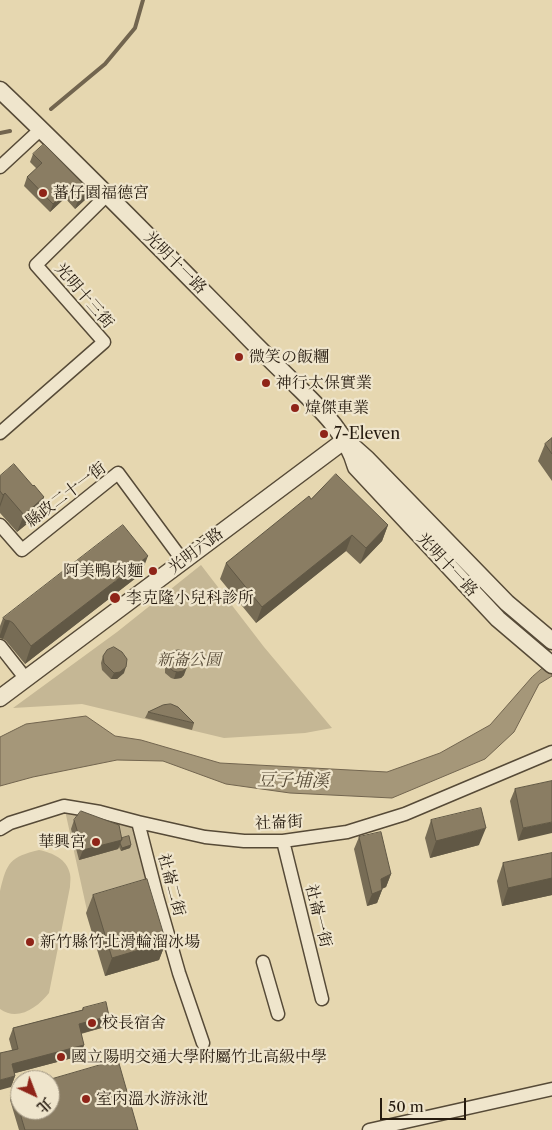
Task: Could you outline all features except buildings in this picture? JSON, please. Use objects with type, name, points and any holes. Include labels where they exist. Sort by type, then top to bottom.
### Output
[{"type":"street","name":"光明十一路","points":[[0,90],[322,410],[345,440],[356,467],[498,619],[552,665]]},
{"type":"street","points":[[0,167],[41,129]]},
{"type":"street","name":"光明十三街","points":[[0,433],[104,342],[36,265],[107,195]]},
{"type":"street","name":"光明十一路","points":[[345,440],[367,458],[507,602],[552,640]]},
{"type":"street","name":"光明六路","points":[[0,698],[345,440]]},
{"type":"street","name":"縣政二十一街","points":[[0,525],[22,550],[118,472],[183,561]]},
{"type":"street","points":[[0,646],[26,679]]},
{"type":"street","name":"社崙街","points":[[0,829],[10,823],[64,806],[100,812],[205,837],[244,841],[283,841],[347,832],[405,814],[552,752]]},
{"type":"street","name":"社崙二街","points":[[138,822],[179,973],[203,1043]]},
{"type":"street","name":"社崙一街","points":[[283,841],[322,999]]},
{"type":"street","points":[[263,962],[278,1014]]},
{"type":"street","points":[[369,1130],[552,1089]]},
{"type":"green space","name":"新崙公園","points":[[201,565],[264,647],[332,728],[305,733],[224,738],[82,704],[13,708],[117,632]]},
{"type":"green space","points":[[64,806],[138,822],[157,896],[88,915]]},
{"type":"green space","name":"新竹縣竹北滑輪溜冰場","points":[[39,850],[54,855],[66,864],[70,876],[70,887],[49,993],[27,1011],[14,1014],[7,1013],[0,1009],[0,891],[5,873],[11,862],[22,855]]},
{"type":"water","name":"豆子埔溪","points":[[552,660],[552,676],[539,684],[514,732],[485,759],[392,798],[290,793],[226,784],[163,761],[117,760],[33,777],[0,786],[0,737],[26,724],[86,716],[115,736],[141,740],[220,763],[387,772],[440,753],[490,725],[532,677]]},
{"type":"waterway","points":[[51,109],[105,64],[135,28],[143,0]]},
{"type":"waterway","points":[[0,133],[10,131]]},
{"type":"place","name":"蕃仔園福德宮","points":[[43,193]]},
{"type":"place","name":"微笑の飯糰","points":[[239,357]]},
{"type":"place","name":"神行太保實業","points":[[266,383]]},
{"type":"place","name":"煒傑車業","points":[[295,408]]},
{"type":"place","name":"7-Eleven","points":[[324,434]]},
{"type":"place","name":"阿美鴨肉麵","points":[[153,571]]},
{"type":"place","name":"李克隆小兒科診所","points":[[115,598]]},
{"type":"place","name":"華興宮","points":[[96,842]]},
{"type":"place","name":"新竹縣竹北滑輪溜冰場","points":[[30,942]]},
{"type":"place","name":"校長宿舍","points":[[92,1023]]},
{"type":"place","name":"國立陽明交通大學附屬竹北高級中學","points":[[61,1057]]},
{"type":"place","name":"室內溫水游泳池","points":[[86,1099]]}]
